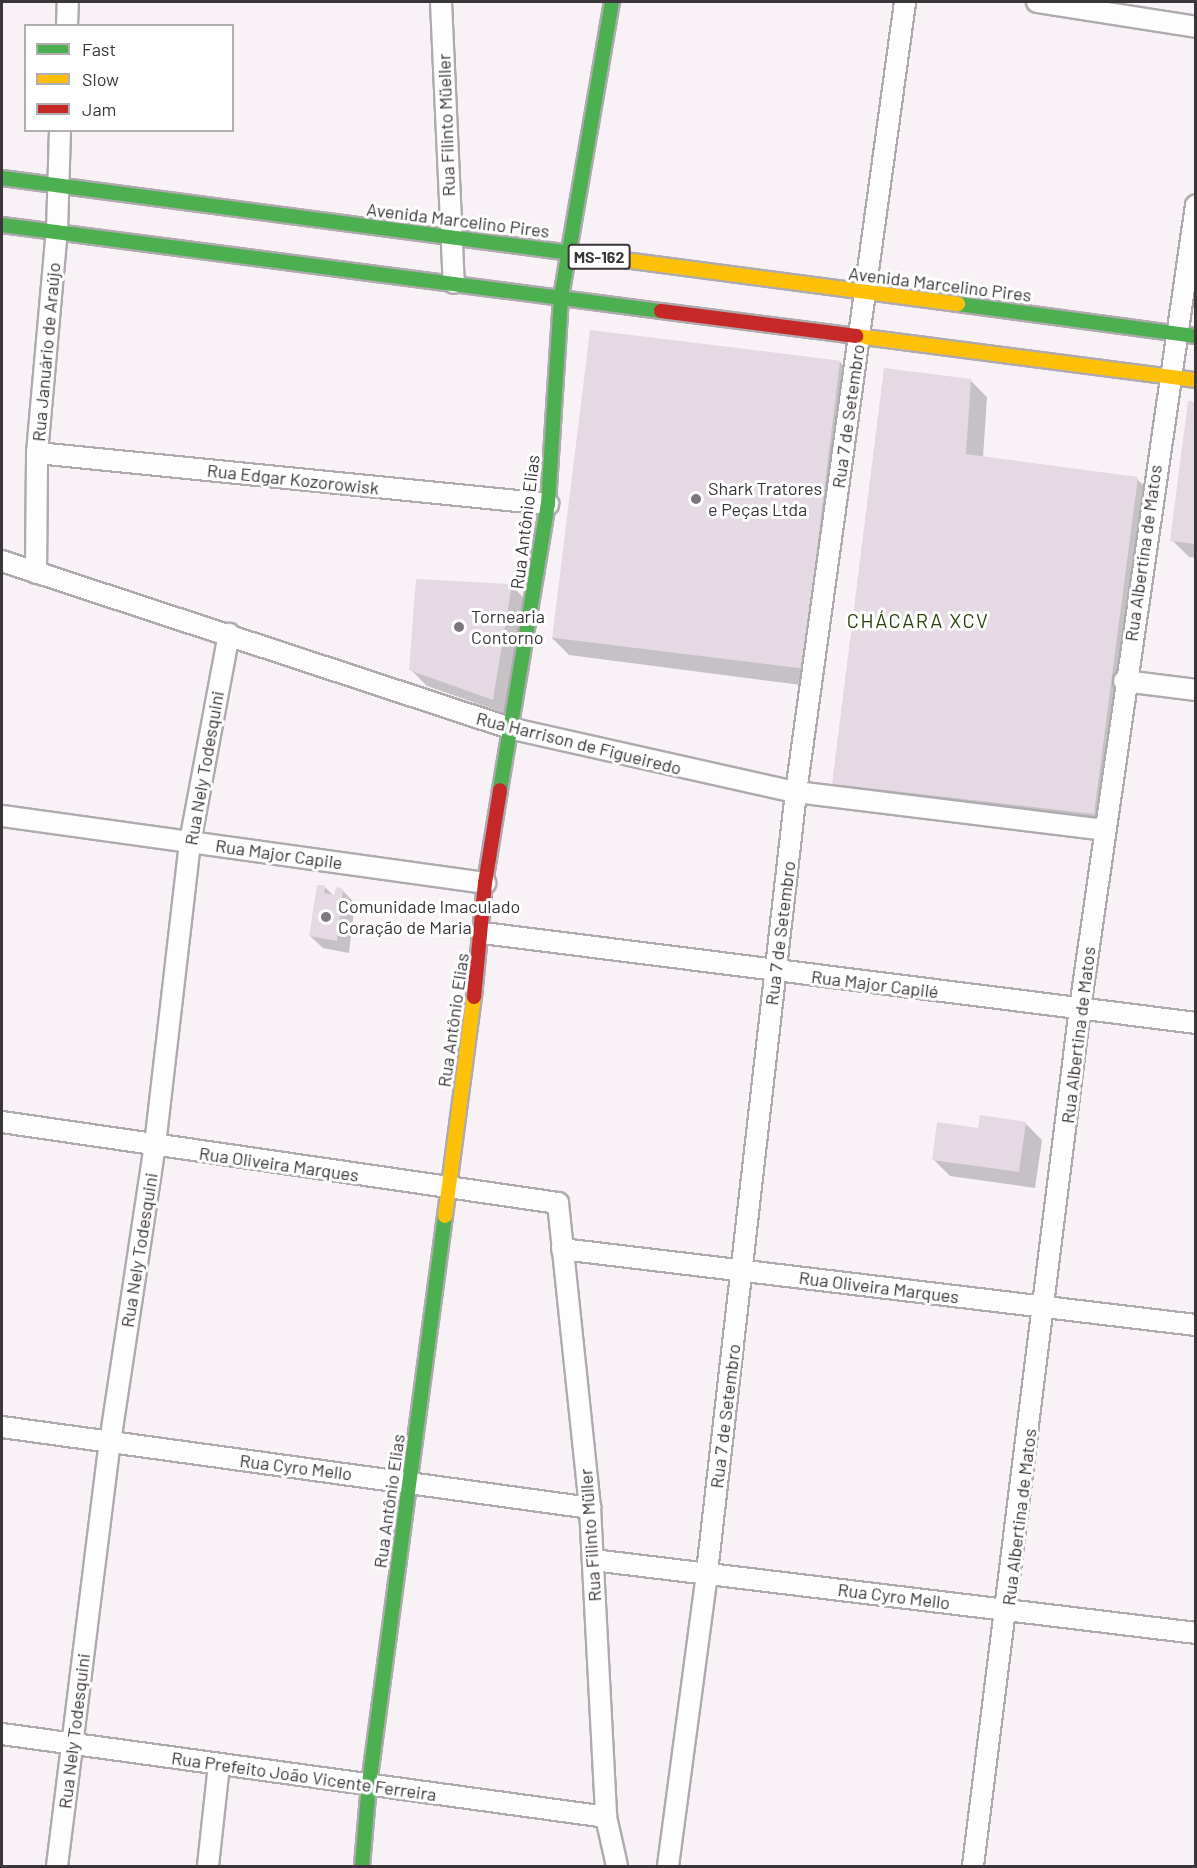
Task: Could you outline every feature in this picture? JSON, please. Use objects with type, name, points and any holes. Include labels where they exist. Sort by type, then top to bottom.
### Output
[{"type":"main road","name":"Rua Antônio Elias","points":[[362,1866],[369,1784],[483,933],[485,883],[513,729],[548,504],[561,297],[612,2]]},
{"type":"main road","name":"Avenida Marcelino Pires","points":[[2,178],[569,252],[708,274],[867,292],[1186,335]]},
{"type":"main road","points":[[2,225],[1196,380]]},
{"type":"street","points":[[67,24],[68,2]]},
{"type":"street","name":"Rua Filinto Müeller","points":[[441,2],[454,284]]},
{"type":"street","name":"Rua 7 de Setembro","points":[[668,1866],[707,1572],[796,792],[859,335],[867,292],[905,2]]},
{"type":"street","points":[[1037,2],[1196,27]]},
{"type":"street","name":"Rua Januário de Araújo","points":[[36,573],[37,453],[57,231],[56,185],[60,132]]},
{"type":"street","name":"Rua Albertina de Matos","points":[[973,1866],[1008,1611],[1080,1008],[1170,376],[1186,335],[1196,204]]},
{"type":"street","name":"Rua Edgar Kozorowisk","points":[[37,453],[548,504]]},
{"type":"street","name":"Rua Harrison de Figueiredo","points":[[2,561],[513,729],[796,792],[1105,831]]},
{"type":"street","name":"Rua Nely Todesquini","points":[[57,1866],[110,1442],[156,1145],[190,842],[229,634]]},
{"type":"street","points":[[1125,681],[1196,690]]},
{"type":"street","name":"Rua Major Capile","points":[[2,816],[485,883]]},
{"type":"street","name":"Rua Major Capilé","points":[[483,933],[523,935],[775,972],[1196,1023]]},
{"type":"street","name":"Rua Oliveira Marques","points":[[2,1122],[448,1189],[558,1203]]},
{"type":"street","name":"Rua Filinto Müller","points":[[558,1203],[590,1508],[606,1817],[622,1866]]},
{"type":"street","name":"Rua Oliveira Marques","points":[[562,1249],[1196,1325]]},
{"type":"street","name":"Rua Cyro Mello","points":[[2,1427],[590,1508]]},
{"type":"street","name":"Rua Cyro Mello","points":[[593,1560],[1196,1633]]},
{"type":"street","name":"Rua Prefeito João Vicente Ferreira","points":[[2,1734],[606,1817]]},
{"type":"street","points":[[208,1866],[219,1765]]},
{"type":"building","name":"Shark Tratores e Peças Ltda","points":[[590,330],[840,361],[802,668],[552,638]]},
{"type":"building","points":[[884,368],[971,379],[966,454],[1138,477],[1094,814],[832,784]]},
{"type":"building","points":[[1188,401],[1196,402],[1196,544],[1170,541]]},
{"type":"building","name":"Tornearia Contorno","points":[[416,579],[512,584],[493,700],[409,670]]},
{"type":"building","name":"Comunidade Imaculado Coração de Maria","points":[[317,885],[325,885],[324,893],[334,895],[336,887],[343,889],[337,941],[309,936]]},
{"type":"building","points":[[980,1115],[1026,1122],[1019,1172],[932,1160],[937,1122],[978,1128]]},
{"type":"traffic: fast","points":[[500,790],[548,504],[561,297],[612,2]]},
{"type":"traffic: fast","points":[[2,178],[632,261]]},
{"type":"traffic: fast","points":[[2,225],[661,311]]},
{"type":"traffic: fast","points":[[958,304],[1196,336]]},
{"type":"traffic: fast","points":[[362,1866],[369,1784],[445,1216]]},
{"type":"traffic: slow","points":[[632,261],[958,304]]},
{"type":"traffic: slow","points":[[856,336],[1196,380]]},
{"type":"traffic: slow","points":[[445,1216],[474,997]]},
{"type":"traffic: jam","points":[[661,311],[856,336]]},
{"type":"traffic: jam","points":[[474,997],[485,883],[500,790]]},
{"type":"place","name":"Shark Tratores e Peças Ltda","points":[[696,499]]},
{"type":"place","name":"Tornearia Contorno","points":[[459,627]]},
{"type":"place","name":"Comunidade Imaculado Coração de Maria","points":[[326,917]]},
{"type":"district","name":"CHÁCARA XCV","points":[[918,620]]}]
